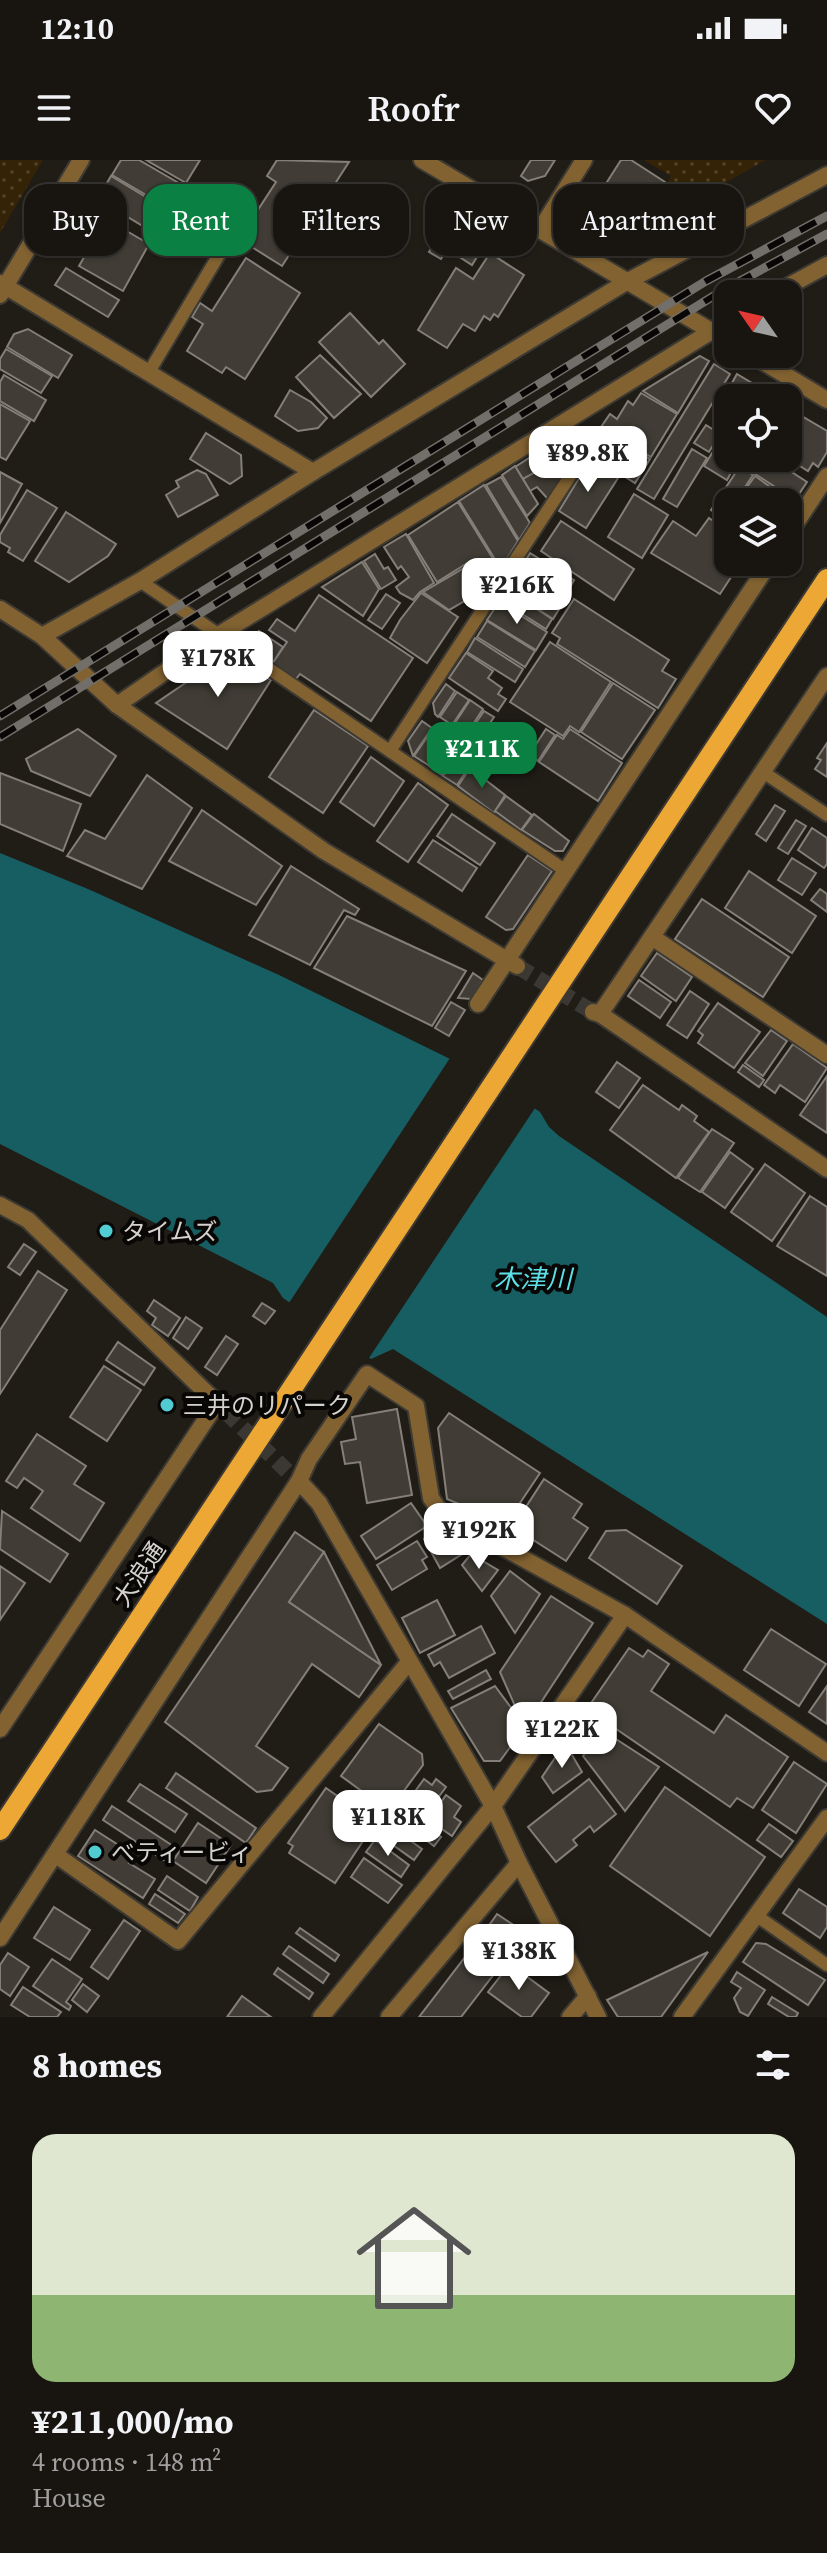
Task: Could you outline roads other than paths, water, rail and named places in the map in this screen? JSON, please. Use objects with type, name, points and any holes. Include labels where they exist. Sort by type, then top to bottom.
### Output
[{"type":"main road","name":"大浪通","points":[[0,1830],[827,579]]},
{"type":"street","points":[[81,160],[2,288],[149,372],[313,472]]},
{"type":"street","points":[[117,705],[220,634],[712,331],[422,160]]},
{"type":"street","points":[[540,230],[584,160]]},
{"type":"street","points":[[42,636],[140,581],[628,281],[827,175]]},
{"type":"street","points":[[800,280],[827,265]]},
{"type":"street","points":[[773,368],[827,400]]},
{"type":"street","points":[[802,514],[827,476]]},
{"type":"street","points":[[478,1004],[512,963],[566,871],[761,576]]},
{"type":"street","points":[[0,609],[42,636],[117,705],[324,851],[512,963]]},
{"type":"street","points":[[827,676],[652,937],[597,1013],[827,1169]]},
{"type":"street","points":[[652,937],[827,1055]]},
{"type":"street","points":[[0,1205],[28,1220],[221,1407],[0,1729]]},
{"type":"street","points":[[0,1938],[56,1855],[293,1476],[309,1459],[367,1374],[416,1406],[431,1498],[441,1513],[625,1615],[827,1753]]},
{"type":"street","points":[[293,1476],[319,1503],[493,1806],[598,2017]]},
{"type":"street","points":[[321,2017],[493,1806],[625,1615]]},
{"type":"street","points":[[56,1855],[178,1941],[409,1662]]},
{"type":"street","points":[[682,2017],[827,1818]]},
{"type":"street","points":[[389,2017],[519,1863]]},
{"type":"street","points":[[570,2017],[588,1996]]},
{"type":"lane","points":[[149,372],[218,256]]},
{"type":"lane","points":[[390,751],[580,461],[541,436]]},
{"type":"lane","points":[[140,581],[566,871]]},
{"type":"lane","points":[[763,772],[827,815]]},
{"type":"lane","points":[[757,1916],[827,1965]]},
{"type":"water","name":"木津川","points":[[0,853],[279,975],[495,1081],[540,1112],[559,1136],[827,1317],[827,1624],[393,1349],[371,1359],[283,1298],[273,1283],[0,1144]]},
{"type":"tunnel","points":[[517,966],[593,1012]]},
{"type":"tunnel","points":[[225,1411],[287,1471]]},
{"type":"railway","points":[[0,716],[706,281],[827,216]]},
{"type":"railway","points":[[0,737],[720,292],[827,234]]},
{"type":"place","name":"タイムズ","points":[[106,1231]]},
{"type":"place","name":"三井のリパーク","points":[[167,1405]]},
{"type":"place","name":"べティービィ","points":[[95,1852]]}]
